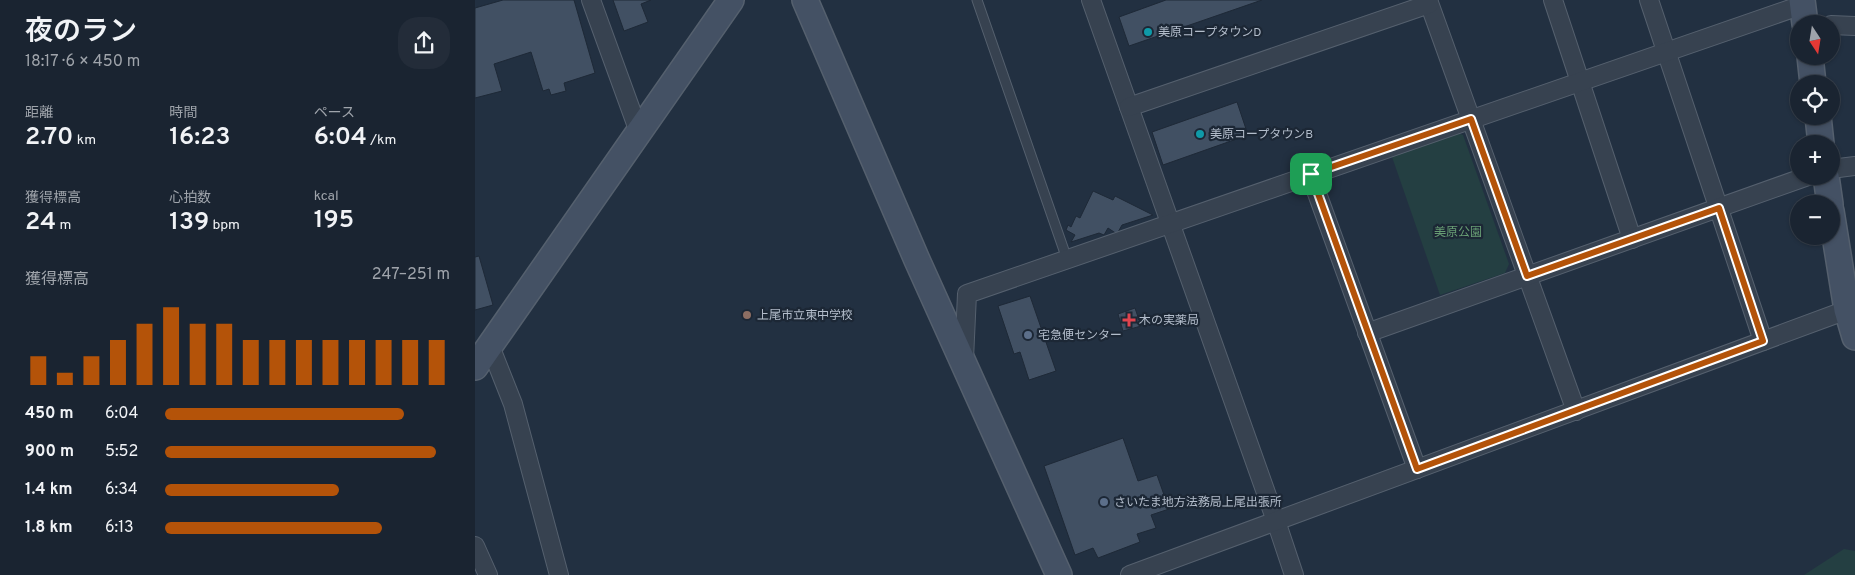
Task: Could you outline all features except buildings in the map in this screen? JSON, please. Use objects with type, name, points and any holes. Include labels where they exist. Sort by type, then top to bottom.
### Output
[{"type":"street","points":[[591,0],[639,132]]},
{"type":"street","points":[[475,367],[731,0]]},
{"type":"street","points":[[805,0],[963,363],[1059,575]]},
{"type":"street","points":[[1091,0],[1294,575]]},
{"type":"street","points":[[1553,0],[1632,238]]},
{"type":"street","points":[[1649,0],[1763,341]]},
{"type":"street","points":[[1129,107],[1429,2],[1575,410]]},
{"type":"street","points":[[963,363],[967,294],[1580,81],[1803,10]]},
{"type":"street","points":[[1840,25],[1855,26]]},
{"type":"street","points":[[1840,168],[1855,166]]},
{"type":"street","points":[[1311,174],[1417,469]]},
{"type":"street","points":[[1367,333],[1790,182]]},
{"type":"street","points":[[1838,245],[1855,337]]},
{"type":"street","points":[[1130,575],[1851,309]]},
{"type":"street","points":[[490,346],[513,404],[559,575]]},
{"type":"street","points":[[475,546],[488,575]]},
{"type":"lane","points":[[977,0],[1067,259]]},
{"type":"green space","name":"美原公園","points":[[1454,132],[1463,135],[1509,264],[1505,273],[1440,295],[1391,154]]},
{"type":"green space","points":[[1844,549],[1855,551],[1855,575],[1804,575]]},
{"type":"place","name":"美原コープタウンD","points":[[1148,32]]},
{"type":"place","name":"美原コープタウンB","points":[[1200,134]]},
{"type":"place","name":"上尾市立東中学校","points":[[747,315]]},
{"type":"place","name":"木の実薬局","points":[[1129,320]]},
{"type":"place","name":"宅急便センター","points":[[1028,335]]},
{"type":"place","name":"さいたま地方法務局上尾出張所","points":[[1104,502]]},
{"type":"route","points":[[1471,119],[1527,276],[1719,208],[1763,341],[1417,469],[1311,174],[1471,119]]}]
